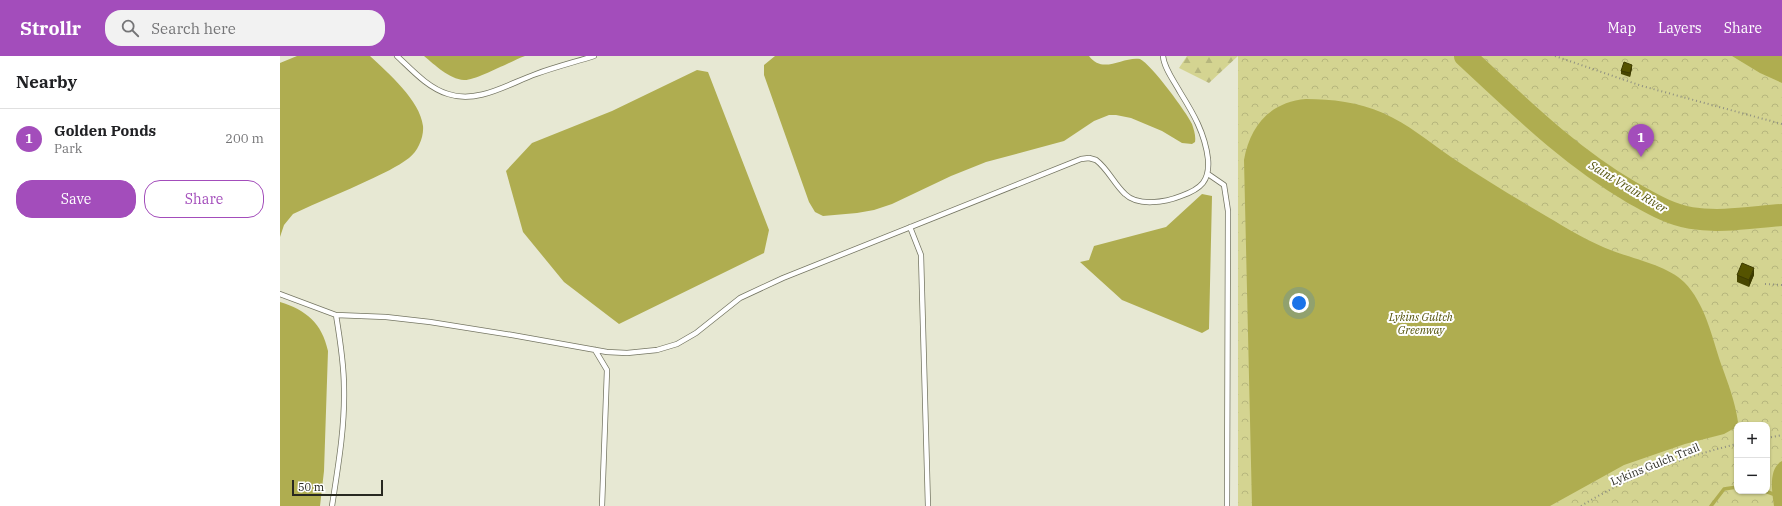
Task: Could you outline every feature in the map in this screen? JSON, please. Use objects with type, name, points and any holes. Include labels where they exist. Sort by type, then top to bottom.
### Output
[{"type":"lane","points":[[396,56],[437,90],[464,98],[479,96],[535,74],[594,56]]},
{"type":"lane","points":[[280,294],[336,315],[386,317],[430,322],[617,353],[639,352],[671,347],[696,333],[740,298],[783,278],[1085,158],[1098,162],[1127,196],[1138,200],[1167,200],[1182,196],[1202,185],[1208,174],[1208,153],[1203,134],[1198,122],[1164,63],[1163,56]]},
{"type":"lane","points":[[1208,174],[1224,185],[1228,212],[1227,506]]},
{"type":"lane","points":[[910,227],[921,255],[928,506]]},
{"type":"lane","points":[[332,506],[341,449],[344,392],[342,352],[336,315]]},
{"type":"lane","points":[[595,350],[607,370],[602,506]]},
{"type":"path","points":[[1555,56],[1642,86],[1782,124]]},
{"type":"path","points":[[1765,284],[1782,285]]},
{"type":"path","points":[[1770,437],[1782,435]]},
{"type":"path","name":"Lykins Gulch Trail","points":[[1581,506],[1632,480],[1661,468],[1734,445]]},
{"type":"green space","points":[[1187,56],[1238,56],[1209,83],[1179,68]]},
{"type":"green space","name":"Lykins Gultch Greenway","points":[[1238,56],[1782,56],[1782,506],[1238,506]]},
{"type":"shaded area","points":[[297,56],[370,56],[410,97],[421,116],[423,130],[418,148],[409,158],[350,189],[293,214],[284,225],[280,237],[280,63]]},
{"type":"shaded area","points":[[424,56],[525,56],[484,74],[464,80],[448,74]]},
{"type":"shaded area","points":[[775,56],[1089,56],[1100,64],[1107,65],[1127,60],[1140,59],[1160,79],[1183,110],[1192,124],[1195,142],[1192,144],[1182,143],[1162,131],[1131,118],[1109,115],[1094,121],[1064,141],[986,162],[951,176],[892,204],[874,210],[857,213],[823,216],[815,212],[809,202],[764,75],[764,65]]},
{"type":"shaded area","points":[[1732,56],[1782,56],[1782,83],[1760,73]]},
{"type":"shaded area","points":[[697,70],[708,72],[769,230],[764,253],[619,324],[564,282],[523,232],[506,171],[532,143],[612,111]]},
{"type":"shaded area","name":"Lykins Gultch Greenway","points":[[1306,99],[1345,102],[1374,109],[1392,117],[1486,180],[1579,235],[1613,251],[1660,267],[1677,276],[1691,290],[1703,310],[1735,407],[1738,422],[1734,422],[1733,429],[1724,434],[1685,444],[1624,465],[1550,506],[1252,506],[1244,160],[1251,137],[1264,118],[1282,105],[1293,101]]},
{"type":"shaded area","points":[[1202,194],[1212,196],[1209,329],[1202,333],[1122,300],[1080,262],[1089,260],[1094,246],[1166,227]]},
{"type":"shaded area","points":[[280,302],[298,309],[312,319],[322,333],[328,351],[324,471],[320,506],[280,506]]},
{"type":"shaded area","points":[[1782,461],[1782,506],[1774,506],[1772,488],[1773,475],[1778,464]]},
{"type":"building","points":[[1624,62],[1632,65],[1630,73],[1621,71]]},
{"type":"building","points":[[1742,263],[1754,268],[1749,280],[1737,275]]},
{"type":"waterway","name":"Saint Vrain River","points":[[1465,56],[1524,111],[1565,146],[1608,178],[1660,208],[1691,218],[1714,220],[1782,215]]},
{"type":"waterway","points":[[1711,506],[1724,489],[1734,487]]},
{"type":"place","name":"Golden Ponds","points":[[1641,157]]}]
